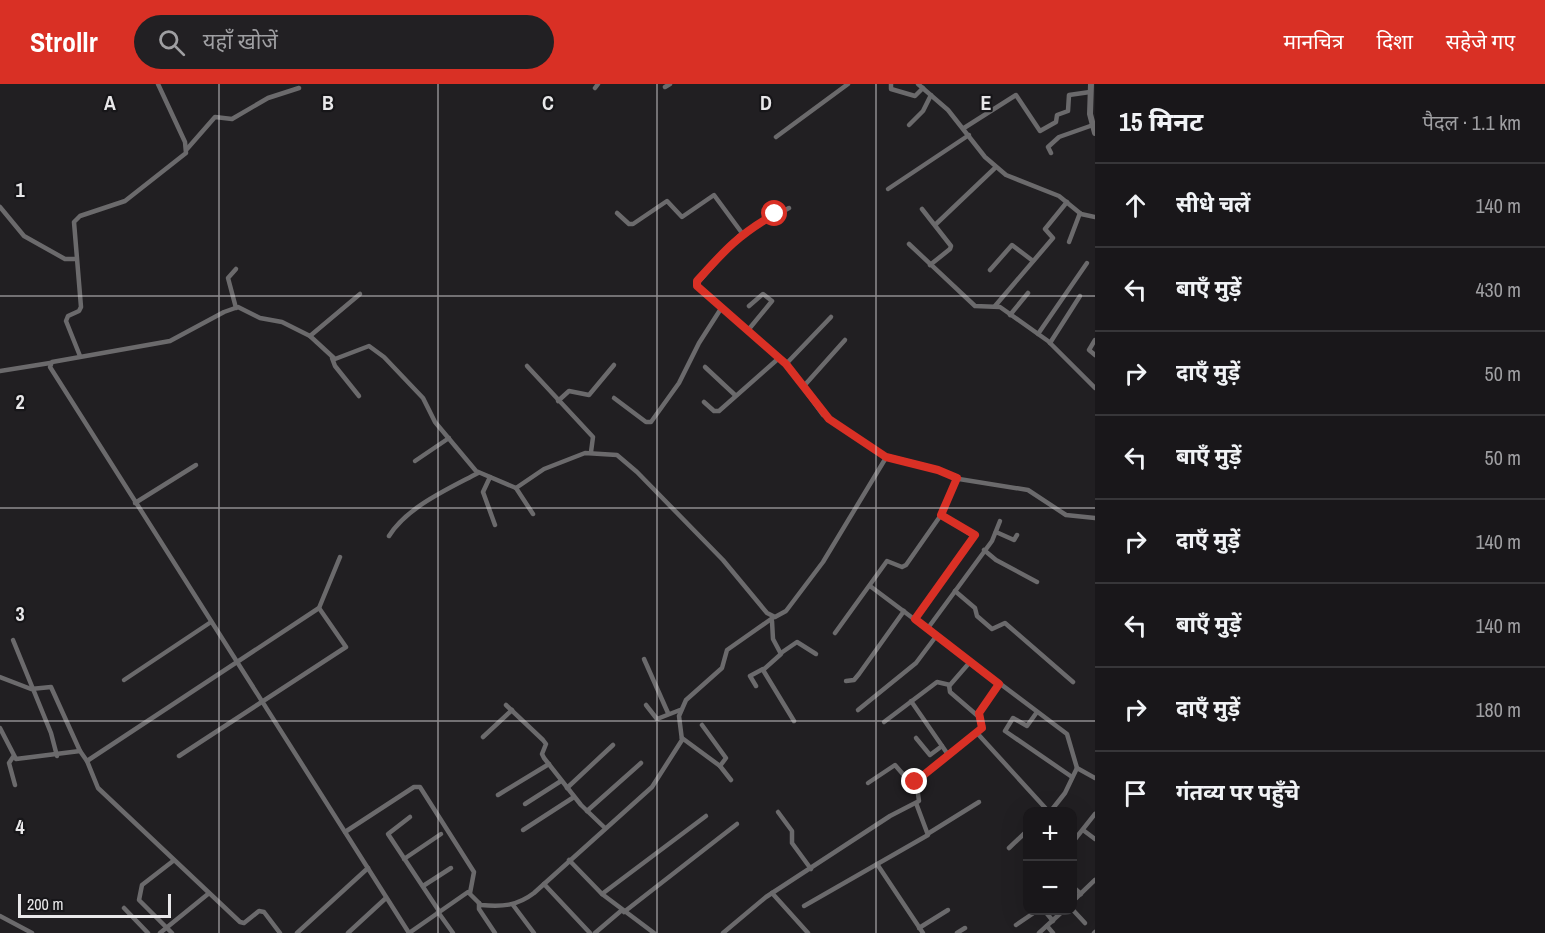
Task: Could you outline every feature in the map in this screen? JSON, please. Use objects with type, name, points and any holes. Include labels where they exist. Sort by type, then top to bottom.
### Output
[{"type":"street","points":[[158,84],[187,149]]},
{"type":"street","points":[[776,136],[849,84]]},
{"type":"street","points":[[891,84],[891,90],[915,96],[920,86],[964,128],[995,169],[1011,178],[1059,196],[1080,215],[1095,217]]},
{"type":"street","points":[[1091,84],[1088,92],[1090,126],[1095,133]]},
{"type":"street","points":[[80,356],[66,321],[68,316],[79,311],[81,307],[73,229],[75,220],[125,201],[181,158],[215,117],[232,119],[268,98],[299,88]]},
{"type":"street","points":[[964,128],[1016,95],[1040,131],[1056,122],[1057,115],[1068,111],[1068,95],[1088,92]]},
{"type":"street","points":[[909,125],[923,111],[930,95]]},
{"type":"street","points":[[1051,153],[1049,146],[1057,138],[1090,126]]},
{"type":"street","points":[[888,189],[969,135]]},
{"type":"street","points":[[935,225],[995,169]]},
{"type":"street","points":[[617,213],[629,224],[633,224],[667,201],[682,217],[714,195],[742,233]]},
{"type":"street","points":[[995,306],[1053,238],[1045,229],[1066,204]]},
{"type":"street","points":[[0,207],[24,236],[65,259],[76,259]]},
{"type":"street","points":[[789,208],[742,233],[696,283],[786,364],[823,415],[886,457],[938,470],[957,478],[1028,490],[1069,516],[1095,518]]},
{"type":"street","points":[[922,209],[951,248],[930,265]]},
{"type":"street","points":[[1069,242],[1080,215]]},
{"type":"street","points":[[909,244],[978,308],[995,306],[1010,315],[1050,343],[1095,387]]},
{"type":"street","points":[[990,270],[1012,245],[1033,261]]},
{"type":"street","points":[[1038,334],[1087,263]]},
{"type":"street","points":[[236,269],[228,278],[236,308]]},
{"type":"street","points":[[1010,315],[1028,293]]},
{"type":"street","points":[[310,336],[360,294]]},
{"type":"street","points":[[749,306],[763,294],[772,301],[749,329]]},
{"type":"street","points":[[1050,343],[1080,296]]},
{"type":"street","points":[[614,398],[646,422],[651,422],[676,387],[693,359],[699,343],[722,307]]},
{"type":"street","points":[[0,371],[170,341],[215,316],[236,308],[260,318],[282,322],[310,336],[332,358],[335,366],[359,396]]},
{"type":"street","points":[[786,364],[831,317]]},
{"type":"street","points":[[802,387],[845,340]]},
{"type":"street","points":[[1095,340],[1089,350],[1095,355]]},
{"type":"street","points":[[332,358],[345,357],[366,346],[375,350],[423,398],[435,422],[478,473],[516,488],[533,514]]},
{"type":"street","points":[[704,402],[717,411],[779,358]]},
{"type":"street","points":[[50,363],[50,367],[135,503],[409,933],[470,893],[474,872],[420,787],[414,787],[345,832]]},
{"type":"street","points":[[558,400],[569,391],[589,395],[614,365]]},
{"type":"street","points":[[527,366],[593,437],[591,452]]},
{"type":"street","points":[[705,367],[735,395]]},
{"type":"street","points":[[415,461],[449,438]]},
{"type":"street","points":[[516,488],[543,469],[591,452],[617,455],[631,465],[723,560],[773,619],[773,639],[781,653]]},
{"type":"street","points":[[479,903],[513,905],[529,896],[652,788],[682,738],[680,710],[690,695],[722,668],[727,650],[786,611],[823,562],[886,457]]},
{"type":"street","points":[[135,503],[196,465]]},
{"type":"street","points":[[389,536],[399,521],[411,511],[478,473]]},
{"type":"street","points":[[490,477],[483,492],[495,525]]},
{"type":"street","points":[[835,633],[887,561],[905,566],[941,515],[957,478]]},
{"type":"street","points":[[915,619],[975,537],[974,533],[941,515]]},
{"type":"street","points":[[928,628],[984,550],[996,532],[1000,521]]},
{"type":"street","points":[[996,532],[1014,540],[1017,535]]},
{"type":"street","points":[[984,550],[996,560],[1037,582]]},
{"type":"street","points":[[87,761],[319,608],[340,557]]},
{"type":"street","points":[[870,586],[1069,736],[1077,768],[1065,793],[1053,807]]},
{"type":"street","points":[[955,591],[975,608],[977,616],[992,629],[1005,623],[1073,682]]},
{"type":"street","points":[[179,756],[346,647],[319,608]]},
{"type":"street","points":[[846,681],[854,680],[859,674],[904,611]]},
{"type":"street","points":[[124,680],[211,622]]},
{"type":"street","points":[[858,710],[910,668],[937,635]]},
{"type":"street","points":[[13,640],[31,689],[51,733],[57,756]]},
{"type":"street","points":[[756,686],[750,676],[763,669],[797,642],[816,654]]},
{"type":"street","points":[[644,659],[668,713]]},
{"type":"street","points":[[949,685],[970,662]]},
{"type":"street","points":[[763,669],[794,721]]},
{"type":"street","points":[[0,677],[31,689],[47,686],[51,688],[98,788],[208,894],[242,923],[259,911],[264,912],[280,933]]},
{"type":"street","points":[[884,722],[938,682],[949,685]]},
{"type":"street","points":[[915,782],[977,733],[982,726],[980,711],[999,684]]},
{"type":"street","points":[[949,685],[950,692],[979,717]]},
{"type":"street","points":[[911,701],[949,756]]},
{"type":"street","points":[[506,705],[545,742],[543,754],[549,764],[574,797],[605,828]]},
{"type":"street","points":[[646,705],[656,719],[680,710]]},
{"type":"street","points":[[483,737],[512,710]]},
{"type":"street","points":[[1036,712],[1028,725],[1012,718],[1005,731],[1072,777]]},
{"type":"street","points":[[702,725],[726,759],[720,766]]},
{"type":"street","points":[[0,728],[13,757],[19,759],[81,752]]},
{"type":"street","points":[[977,733],[1044,807]]},
{"type":"street","points":[[682,738],[720,766],[731,780]]},
{"type":"street","points":[[916,738],[930,754],[942,746]]},
{"type":"street","points":[[567,788],[613,745]]},
{"type":"street","points":[[13,757],[9,763],[15,785]]},
{"type":"street","points":[[587,811],[641,763]]},
{"type":"street","points":[[498,795],[549,764]]},
{"type":"street","points":[[868,783],[895,765],[908,780],[915,782]]},
{"type":"street","points":[[1077,768],[1095,778]]},
{"type":"street","points":[[525,804],[561,781]]},
{"type":"street","points":[[723,933],[772,893],[890,816],[916,803],[920,799],[915,782]]},
{"type":"street","points":[[523,830],[574,797]]},
{"type":"street","points":[[804,906],[979,802]]},
{"type":"street","points":[[916,803],[928,833]]},
{"type":"street","points":[[778,812],[792,831],[792,843],[810,869]]},
{"type":"street","points":[[1077,837],[1095,814]]},
{"type":"street","points":[[602,894],[706,816]]},
{"type":"street","points":[[410,817],[388,834],[453,933]]},
{"type":"street","points":[[596,933],[737,824]]},
{"type":"street","points":[[1083,830],[1095,839]]},
{"type":"street","points":[[404,859],[441,834]]},
{"type":"street","points":[[1009,849],[1023,835]]},
{"type":"street","points":[[570,860],[602,894],[654,933]]},
{"type":"street","points":[[172,933],[139,900],[142,885],[173,861]]},
{"type":"street","points":[[877,864],[921,931],[948,910]]},
{"type":"street","points":[[297,933],[368,868]]},
{"type":"street","points":[[423,886],[451,868]]},
{"type":"street","points":[[1077,898],[1095,880]]},
{"type":"street","points":[[544,884],[590,933]]},
{"type":"street","points":[[1077,890],[1081,894]]},
{"type":"street","points":[[470,893],[479,903],[479,909],[495,933]]},
{"type":"street","points":[[772,893],[808,933]]},
{"type":"street","points":[[160,933],[208,894]]},
{"type":"street","points":[[348,933],[386,898]]},
{"type":"street","points":[[513,905],[534,933]]},
{"type":"street","points":[[124,908],[148,933]]},
{"type":"street","points":[[1077,914],[1085,922]]},
{"type":"street","points":[[1016,925],[1031,915]]},
{"type":"street","points":[[1048,915],[1053,921]]},
{"type":"street","points":[[1039,933],[1059,915]]},
{"type":"street","points":[[0,916],[32,933]]},
{"type":"street","points":[[1047,926],[1053,933]]},
{"type":"street","points":[[135,933],[141,927]]},
{"type":"street","points":[[957,933],[965,928]]},
{"type":"route","points":[[775,214],[742,233],[697,281],[697,286],[749,329],[786,364],[823,415],[886,457],[938,470],[957,478],[941,515],[975,535],[915,619],[999,684],[979,713],[982,728],[949,756],[917,778],[915,782]]}]
